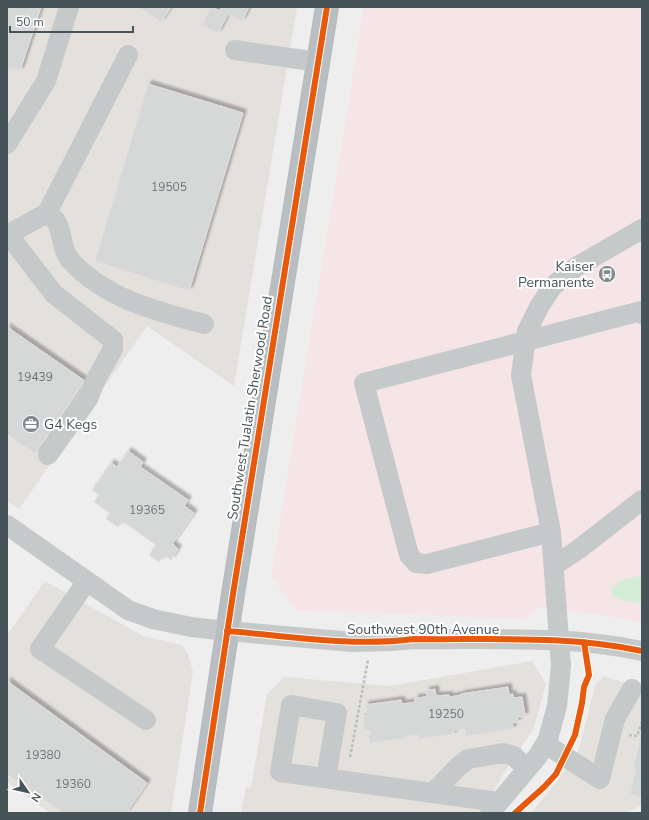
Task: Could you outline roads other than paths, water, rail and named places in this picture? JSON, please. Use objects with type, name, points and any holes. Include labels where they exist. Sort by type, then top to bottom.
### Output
[{"type":"highway","name":"Southwest Tualatin Sherwood Road","points":[[200,813],[227,631],[326,7]]},
{"type":"street","points":[[7,144],[46,81],[69,7]]},
{"type":"street","points":[[235,50],[318,62]]},
{"type":"street","points":[[48,455],[88,400],[95,381],[113,349],[113,340],[54,294],[7,235],[47,213],[128,55]]},
{"type":"street","points":[[47,213],[56,221],[69,260],[84,273],[117,296],[131,302],[151,310],[204,324]]},
{"type":"street","points":[[326,778],[433,793],[494,808],[527,769],[545,744],[554,722],[562,666],[551,532],[521,374],[525,340],[527,331],[539,307],[552,286],[576,267],[642,229]]},
{"type":"street","points":[[551,532],[427,564],[416,563],[409,555],[364,383],[641,311],[642,314]]},
{"type":"street","points":[[554,565],[580,549],[642,500]]},
{"type":"street","name":"Southwest 90th Avenue","points":[[7,525],[128,610],[153,619],[191,627],[352,642],[414,639],[560,641],[616,645],[642,651]]},
{"type":"street","points":[[87,581],[40,649],[146,720]]},
{"type":"street","points":[[545,744],[600,779],[615,719],[632,689]]},
{"type":"street","points":[[433,793],[459,766],[468,759],[503,753],[514,756],[527,769]]},
{"type":"place","name":"Kaiser Permanente","points":[[607,274]]},
{"type":"place","name":"G4 Kegs","points":[[31,424]]}]
